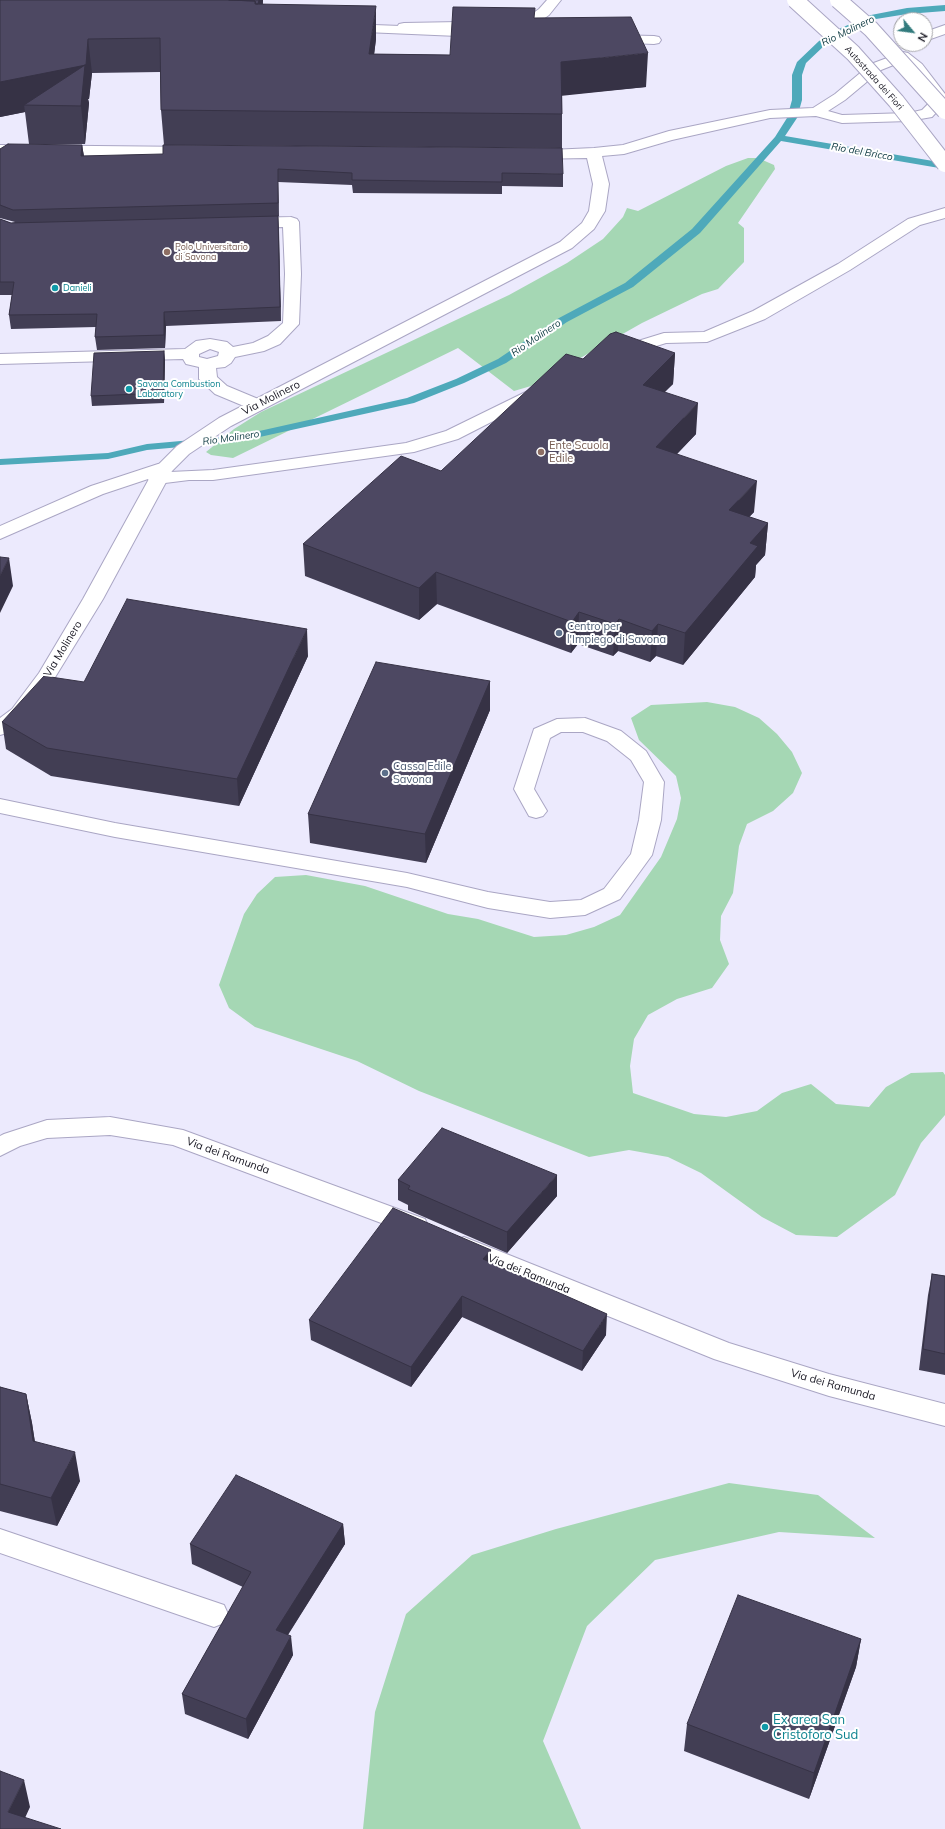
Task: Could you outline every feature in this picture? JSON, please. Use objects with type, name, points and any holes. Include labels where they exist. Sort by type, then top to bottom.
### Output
[{"type":"main road","points":[[366,29],[387,27],[517,25],[534,19],[544,12],[554,0]]},
{"type":"main road","name":"Autostrada dei Fiori","points":[[795,0],[853,53],[896,101],[945,164]]},
{"type":"main road","points":[[838,0],[871,29],[944,104]]},
{"type":"main road","points":[[331,28],[529,35]]},
{"type":"main road","points":[[933,34],[945,29]]},
{"type":"main road","points":[[599,38],[654,40]]},
{"type":"main road","points":[[816,112],[840,96],[876,67],[907,52],[944,104]]},
{"type":"main road","points":[[518,154],[594,153],[624,149],[669,136],[770,114],[816,112],[842,119],[909,117],[927,114],[944,104]]},
{"type":"main road","points":[[0,150],[206,152]]},
{"type":"main road","name":"Via Molinero","points":[[0,728],[19,714],[47,675],[93,599],[161,473],[183,450],[213,429],[256,405],[566,245],[588,226],[597,211],[601,184],[594,153]]},
{"type":"main road","points":[[604,358],[664,338],[707,337],[729,328],[759,315],[844,267],[914,222],[945,212]]},
{"type":"main road","points":[[190,354],[194,361],[207,364],[222,361],[228,353],[258,347],[274,340],[292,324],[294,274],[291,222],[230,223]]},
{"type":"main road","points":[[0,358],[190,354],[195,348],[210,344],[221,346],[228,353]]},
{"type":"main road","points":[[207,364],[208,378],[221,390],[256,405]]},
{"type":"main road","points":[[0,533],[98,490],[161,473],[213,475],[408,448],[452,435],[559,379]]},
{"type":"main road","points":[[0,806],[115,830],[407,880],[488,900],[550,910],[585,907],[612,894],[641,856],[650,820],[654,782],[639,756],[614,736],[585,725],[557,726],[541,734],[524,789],[536,811]]},
{"type":"main road","name":"Via dei Ramunda","points":[[0,1147],[12,1140],[47,1129],[110,1126],[175,1136],[394,1216],[441,1237],[723,1352],[829,1385],[945,1415]]},
{"type":"main road","points":[[0,1541],[63,1564],[214,1614]]},
{"type":"green space","points":[[748,158],[758,158],[774,165],[775,169],[738,223],[744,228],[744,262],[718,289],[702,294],[642,323],[531,386],[514,391],[458,348],[233,458],[211,455],[206,452],[234,429],[261,412],[509,295],[567,263],[603,239],[623,217],[627,208],[638,211],[726,166]]},
{"type":"green space","points":[[707,702],[735,707],[759,718],[777,734],[792,752],[802,773],[793,793],[773,811],[747,824],[739,846],[733,893],[721,916],[720,940],[729,964],[712,988],[677,999],[648,1015],[634,1039],[630,1066],[633,1093],[694,1114],[726,1117],[757,1111],[782,1093],[811,1084],[836,1104],[869,1107],[886,1087],[911,1073],[943,1072],[945,1075],[945,1115],[921,1143],[895,1195],[837,1237],[796,1235],[762,1217],[701,1173],[668,1157],[629,1150],[589,1157],[419,1091],[357,1061],[255,1027],[229,1008],[219,985],[244,914],[257,894],[275,877],[306,875],[365,886],[448,914],[478,919],[534,937],[566,935],[594,927],[620,915],[661,857],[677,819],[681,798],[676,776],[639,740],[631,718],[651,705]]},
{"type":"green space","points":[[729,1483],[818,1495],[875,1538],[779,1532],[655,1560],[587,1626],[543,1741],[581,1829],[363,1829],[375,1712],[406,1614],[472,1555],[556,1529]]},
{"type":"building","points":[[0,0],[229,0],[255,1],[255,4],[376,6],[369,54],[450,55],[453,7],[535,8],[534,18],[631,17],[648,53],[561,62],[562,114],[161,110],[160,38],[88,39],[86,65],[0,82]]},
{"type":"building","points":[[229,0],[259,0],[258,4],[256,4],[255,1]]},
{"type":"building","points":[[85,65],[81,106],[24,105]]},
{"type":"building","points":[[8,144],[82,145],[81,156],[163,154],[163,145],[562,148],[563,174],[502,173],[502,182],[352,180],[352,173],[278,169],[278,203],[13,210],[0,205],[0,149]]},
{"type":"building","points":[[278,216],[280,307],[164,312],[164,335],[95,337],[97,314],[9,315],[14,282],[0,282],[0,219],[11,223]]},
{"type":"building","points":[[616,332],[675,353],[643,385],[698,403],[656,447],[757,481],[729,510],[768,523],[750,543],[758,546],[685,633],[658,624],[652,631],[619,619],[615,624],[579,612],[572,622],[436,572],[419,588],[303,544],[401,456],[441,471],[566,354],[583,359],[610,334]]},
{"type":"building","points":[[164,351],[163,393],[91,396],[94,353]]},
{"type":"building","points":[[0,557],[9,558],[0,576]]},
{"type":"building","points":[[127,599],[307,629],[237,779],[47,748],[2,722],[44,676],[84,682]]},
{"type":"building","points":[[376,662],[490,681],[425,834],[308,814]]},
{"type":"building","points":[[442,1128],[557,1175],[507,1232],[408,1189],[410,1186],[398,1180]]},
{"type":"building","points":[[393,1208],[491,1250],[483,1259],[607,1314],[583,1351],[462,1296],[411,1367],[309,1320]]},
{"type":"building","points":[[932,1274],[945,1276],[945,1354],[923,1349]]},
{"type":"building","points":[[0,1387],[26,1394],[33,1441],[75,1452],[51,1498],[0,1484]]},
{"type":"building","points":[[236,1475],[343,1524],[276,1630],[291,1636],[246,1719],[182,1694],[251,1572],[190,1544]]},
{"type":"building","name":"Ex area San Cristoforo Sud","points":[[738,1595],[861,1639],[814,1773],[687,1724]]},
{"type":"building","points":[[0,1771],[24,1780],[8,1812],[61,1829],[0,1829]]},
{"type":"waterway","name":"Rio Molinero","points":[[779,138],[792,118],[797,100],[797,75],[802,62],[822,43],[844,30],[874,17],[907,11],[945,8]]},
{"type":"waterway","name":"Rio Molinero","points":[[0,462],[108,456],[147,447],[237,439],[322,419],[410,401],[460,381],[502,361],[563,320],[629,285],[696,231],[779,138]]},
{"type":"waterway","name":"Rio del Bricco","points":[[779,138],[945,166]]},
{"type":"place","name":"Polo Universitario di Savona","points":[[167,252]]},
{"type":"place","name":"Danieli","points":[[55,288]]},
{"type":"place","name":"Savona Combustion Laboratory","points":[[129,389]]},
{"type":"place","name":"Ente Scuola Edile","points":[[541,452]]},
{"type":"place","name":"Centro per l'Impiego di Savona","points":[[559,633]]},
{"type":"place","name":"Cassa Edile Savona","points":[[385,773]]},
{"type":"place","name":"Ex area San Cristoforo Sud","points":[[765,1727]]}]
